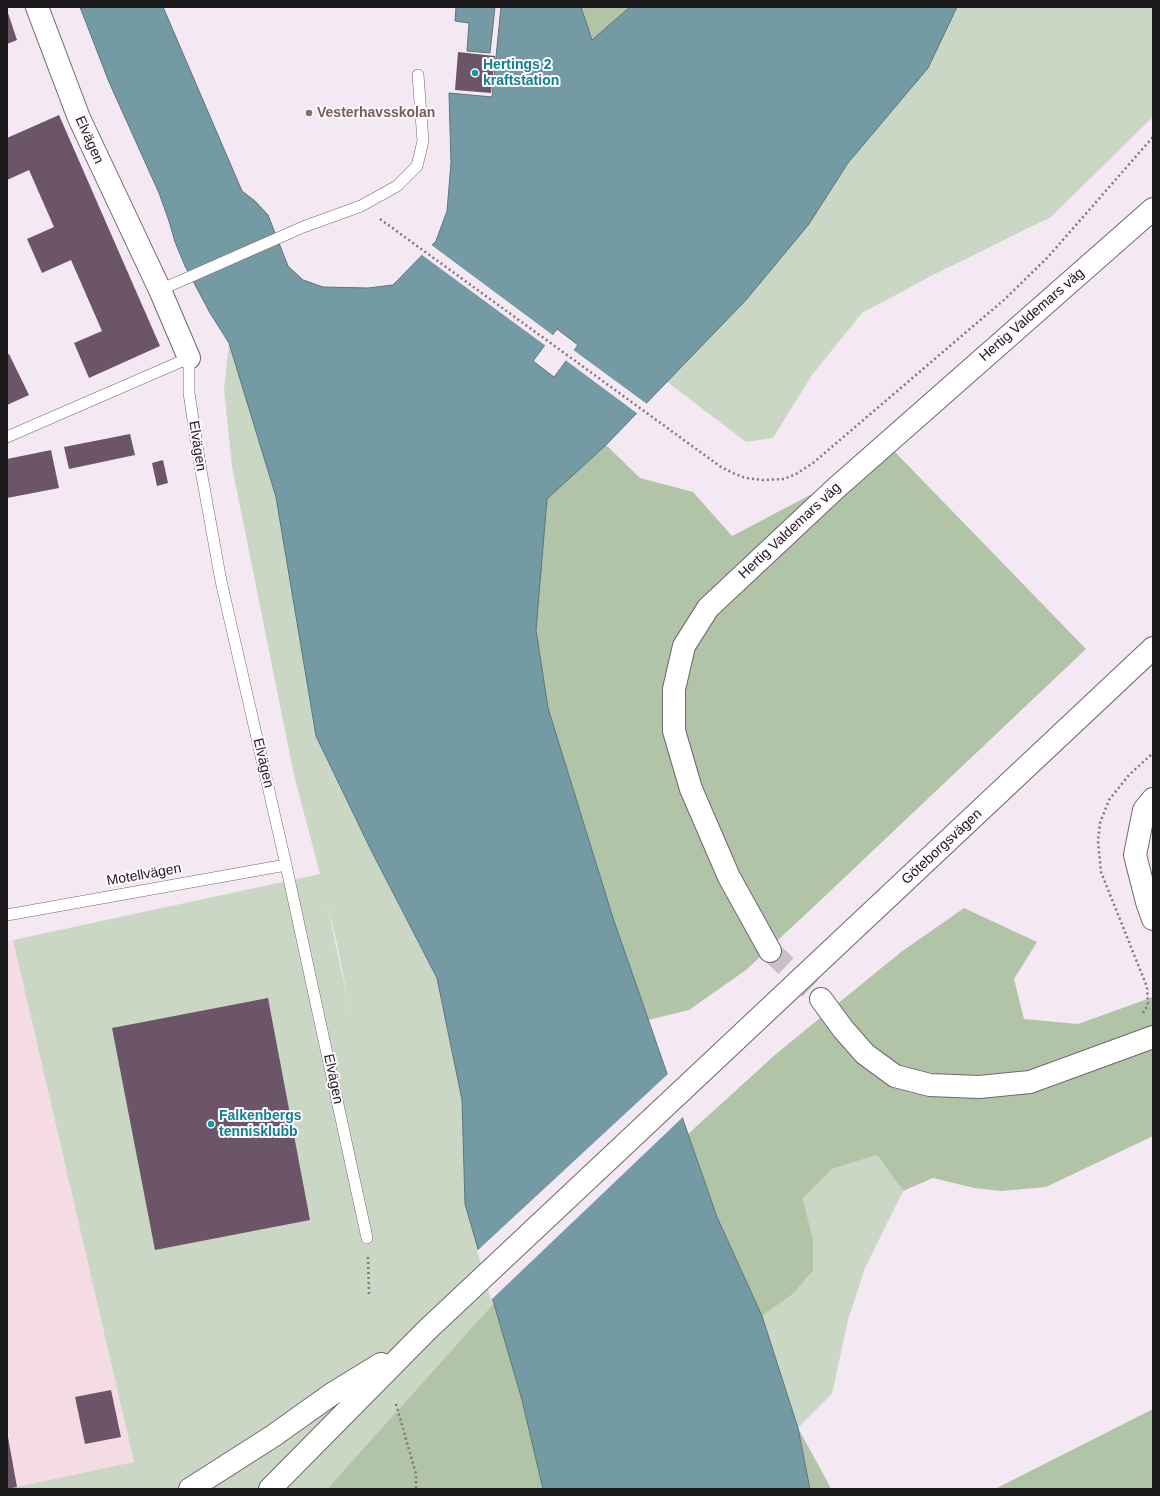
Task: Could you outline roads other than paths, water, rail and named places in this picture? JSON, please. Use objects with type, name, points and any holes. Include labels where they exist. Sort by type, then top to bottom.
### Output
[{"type":"street","name":"Elvägen","points":[[37,7],[79,118],[160,290],[189,358]]},
{"type":"street","name":"Hertig Valdemars väg","points":[[770,951],[728,877],[691,789],[674,731],[674,689],[684,646],[708,608],[835,489],[1153,209]]},
{"type":"street","name":"Göteborgsvägen","points":[[427,1330],[1153,648]]},
{"type":"street","points":[[1153,799],[1144,810],[1135,855],[1153,919]]},
{"type":"street","points":[[821,999],[843,1029],[865,1054],[895,1076],[930,1085],[978,1087],[1030,1082],[1153,1037]]},
{"type":"street","points":[[190,1489],[273,1436],[332,1394],[382,1364],[427,1330]]},
{"type":"street","points":[[270,1489],[427,1330]]},
{"type":"lane","points":[[160,290],[303,227],[362,206],[397,186],[417,166],[423,141],[418,75]]},
{"type":"lane","points":[[7,437],[189,358]]},
{"type":"lane","name":"Elvägen","points":[[189,358],[189,393],[200,465],[221,581],[286,865],[367,1238]]},
{"type":"lane","name":"Motellvägen","points":[[7,915],[286,865]]},
{"type":"water","points":[[80,7],[163,7],[242,191],[255,201],[268,215],[288,266],[303,280],[323,287],[368,288],[393,285],[436,241],[447,211],[451,163],[449,93],[492,97],[501,7],[581,7],[592,40],[630,7],[957,7],[928,68],[848,163],[809,224],[746,300],[606,445],[547,499],[536,630],[548,708],[613,918],[717,1217],[762,1316],[798,1428],[810,1489],[543,1489],[522,1400],[465,1204],[462,1100],[437,978],[370,848],[316,736],[276,497],[229,343],[210,313],[185,266],[175,242],[159,193],[109,82]],"holes":[[[557,329],[578,345],[554,377],[533,361]]]},
{"type":"water","points":[[456,7],[495,7],[490,53],[467,51],[469,23],[455,21]]},
{"type":"tunnel","points":[[770,951],[821,999]]},
{"type":"place","name":"Hertings 2 kraftstation","points":[[475,73]]},
{"type":"place","name":"Vesterhavsskolan","points":[[309,113]]},
{"type":"place","name":"Falkenbergs tennisklubb","points":[[211,1124]]}]
